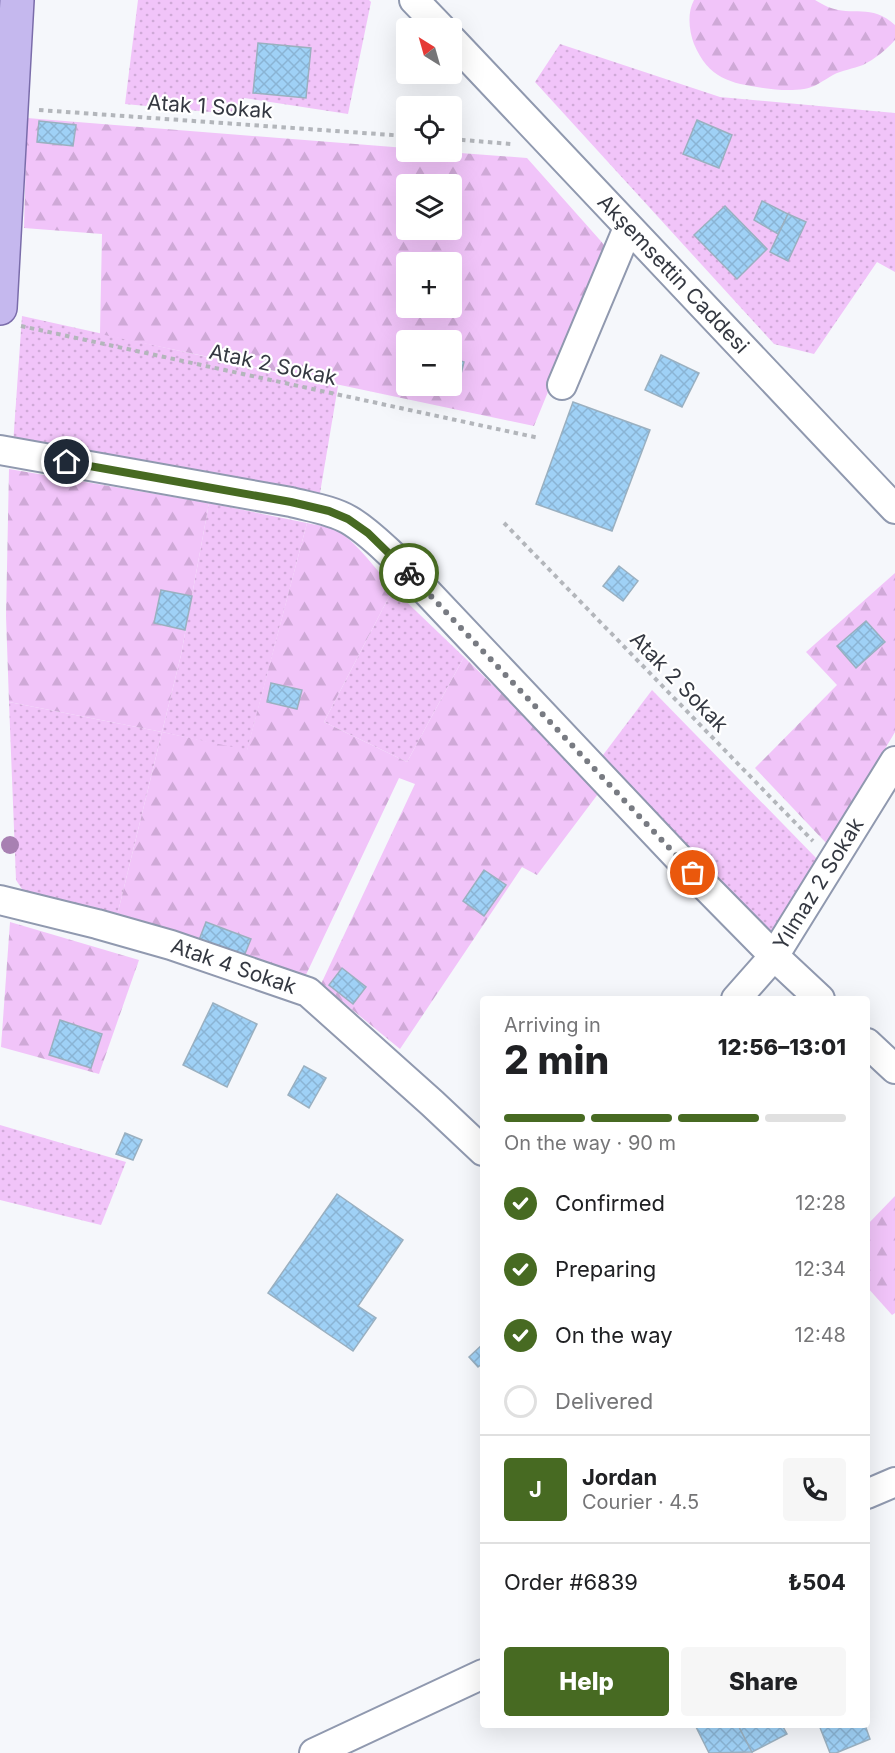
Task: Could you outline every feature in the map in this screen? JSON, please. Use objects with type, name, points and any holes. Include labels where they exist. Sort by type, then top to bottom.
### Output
[{"type":"main road","points":[[6,316],[1,261],[17,0]]},
{"type":"street","points":[[414,0],[431,18]]},
{"type":"street","name":"Akşemsettin Caddesi","points":[[462,51],[895,509]]},
{"type":"street","points":[[562,385],[628,228]]},
{"type":"street","points":[[0,450],[291,502],[329,511],[348,519],[368,533],[393,556],[774,956],[817,996]]},
{"type":"street","name":"Yılmaz 2 Sokak","points":[[739,996],[774,956],[895,761]]},
{"type":"street","name":"Atak 4 Sokak","points":[[0,900],[171,945],[308,992],[480,1148]]},
{"type":"street","points":[[870,1045],[895,1069]]},
{"type":"street","points":[[870,1492],[895,1482]]},
{"type":"street","points":[[314,1753],[480,1675]]},
{"type":"path","name":"Atak 1 Sokak","points":[[11,108],[396,135]]},
{"type":"path","points":[[462,140],[553,147]]},
{"type":"path","name":"Atak 2 Sokak","points":[[6,316],[539,438]]},
{"type":"path","name":"Atak 2 Sokak","points":[[504,524],[833,861]]},
{"type":"green space","points":[[138,0],[369,0],[371,2],[348,114],[244,98],[242,115],[125,104]]},
{"type":"green space","points":[[694,0],[815,0],[837,10],[870,12],[886,18],[895,25],[895,40],[867,63],[836,73],[808,88],[784,90],[751,86],[722,77],[706,65],[700,56],[690,28],[690,11]]},
{"type":"green space","points":[[560,44],[720,97],[895,113],[895,272],[877,262],[814,354],[774,344],[535,82]]},
{"type":"green space","points":[[27,118],[396,147],[396,162],[462,162],[462,153],[527,158],[607,248],[534,426],[100,334],[102,234],[24,228]]},
{"type":"green space","points":[[22,316],[338,386],[319,499],[13,445]]},
{"type":"green space","points":[[9,469],[209,503],[181,655],[162,732],[9,702],[6,616]]},
{"type":"green space","points":[[209,503],[307,523],[247,751],[162,732],[181,655]]},
{"type":"green space","points":[[307,523],[335,530],[350,540],[393,589],[324,722],[407,762],[464,657],[601,790],[537,875],[522,867],[400,1049],[321,984],[415,784],[399,778],[304,979],[117,916],[162,732],[247,750]]},
{"type":"green space","points":[[895,573],[895,732],[828,845],[755,768],[837,685],[806,652]]},
{"type":"green space","points":[[393,589],[464,657],[407,762],[324,722]]},
{"type":"green space","points":[[652,690],[821,863],[768,940],[600,759]]},
{"type":"green space","points":[[9,702],[162,732],[117,916],[24,892],[16,880]]},
{"type":"green space","points":[[10,922],[139,960],[99,1074],[1,1047]]},
{"type":"green space","points":[[0,1125],[126,1162],[101,1225],[0,1200]]},
{"type":"green space","points":[[895,1196],[895,1313],[892,1315],[870,1290],[870,1222]]},
{"type":"building","points":[[258,43],[311,48],[306,98],[253,93]]},
{"type":"building","points":[[697,120],[732,135],[719,168],[683,154]]},
{"type":"building","points":[[39,121],[76,125],[73,146],[37,142]]},
{"type":"building","points":[[762,201],[788,214],[778,234],[754,220]]},
{"type":"building","points":[[725,206],[767,249],[737,279],[694,235]]},
{"type":"building","points":[[788,214],[806,222],[788,261],[770,252]]},
{"type":"building","points":[[661,355],[699,373],[682,407],[645,390]]},
{"type":"building","points":[[573,402],[650,430],[612,531],[536,504]]},
{"type":"building","points":[[619,566],[638,581],[623,601],[603,586]]},
{"type":"building","points":[[161,590],[192,596],[185,630],[154,623]]},
{"type":"building","points":[[866,621],[885,642],[856,668],[837,646]]},
{"type":"building","points":[[271,683],[302,690],[297,709],[267,702]]},
{"type":"building","points":[[484,870],[506,885],[484,916],[463,901]]},
{"type":"building","points":[[206,922],[251,939],[244,956],[199,940]]},
{"type":"building","points":[[342,968],[366,987],[353,1004],[329,985]]},
{"type":"building","points":[[213,1003],[257,1024],[227,1087],[183,1065]]},
{"type":"building","points":[[60,1020],[102,1034],[91,1068],[49,1055]]},
{"type":"building","points":[[304,1066],[326,1078],[309,1108],[288,1095]]},
{"type":"building","points":[[125,1133],[142,1140],[133,1160],[116,1154]]},
{"type":"building","points":[[337,1194],[403,1240],[358,1306],[376,1318],[353,1351],[268,1293]]},
{"type":"building","points":[[480,1347],[480,1365],[478,1367],[469,1357]]},
{"type":"building","points":[[696,1728],[740,1728],[752,1752],[709,1753]]},
{"type":"building","points":[[740,1728],[784,1728],[787,1734],[752,1752]]},
{"type":"building","points":[[820,1728],[866,1728],[870,1739],[836,1753],[830,1753]]},
{"type":"way so far","points":[[409,573],[693,873]]},
{"type":"route","points":[[67,462],[291,502],[329,511],[348,519],[368,533],[409,573]]}]
